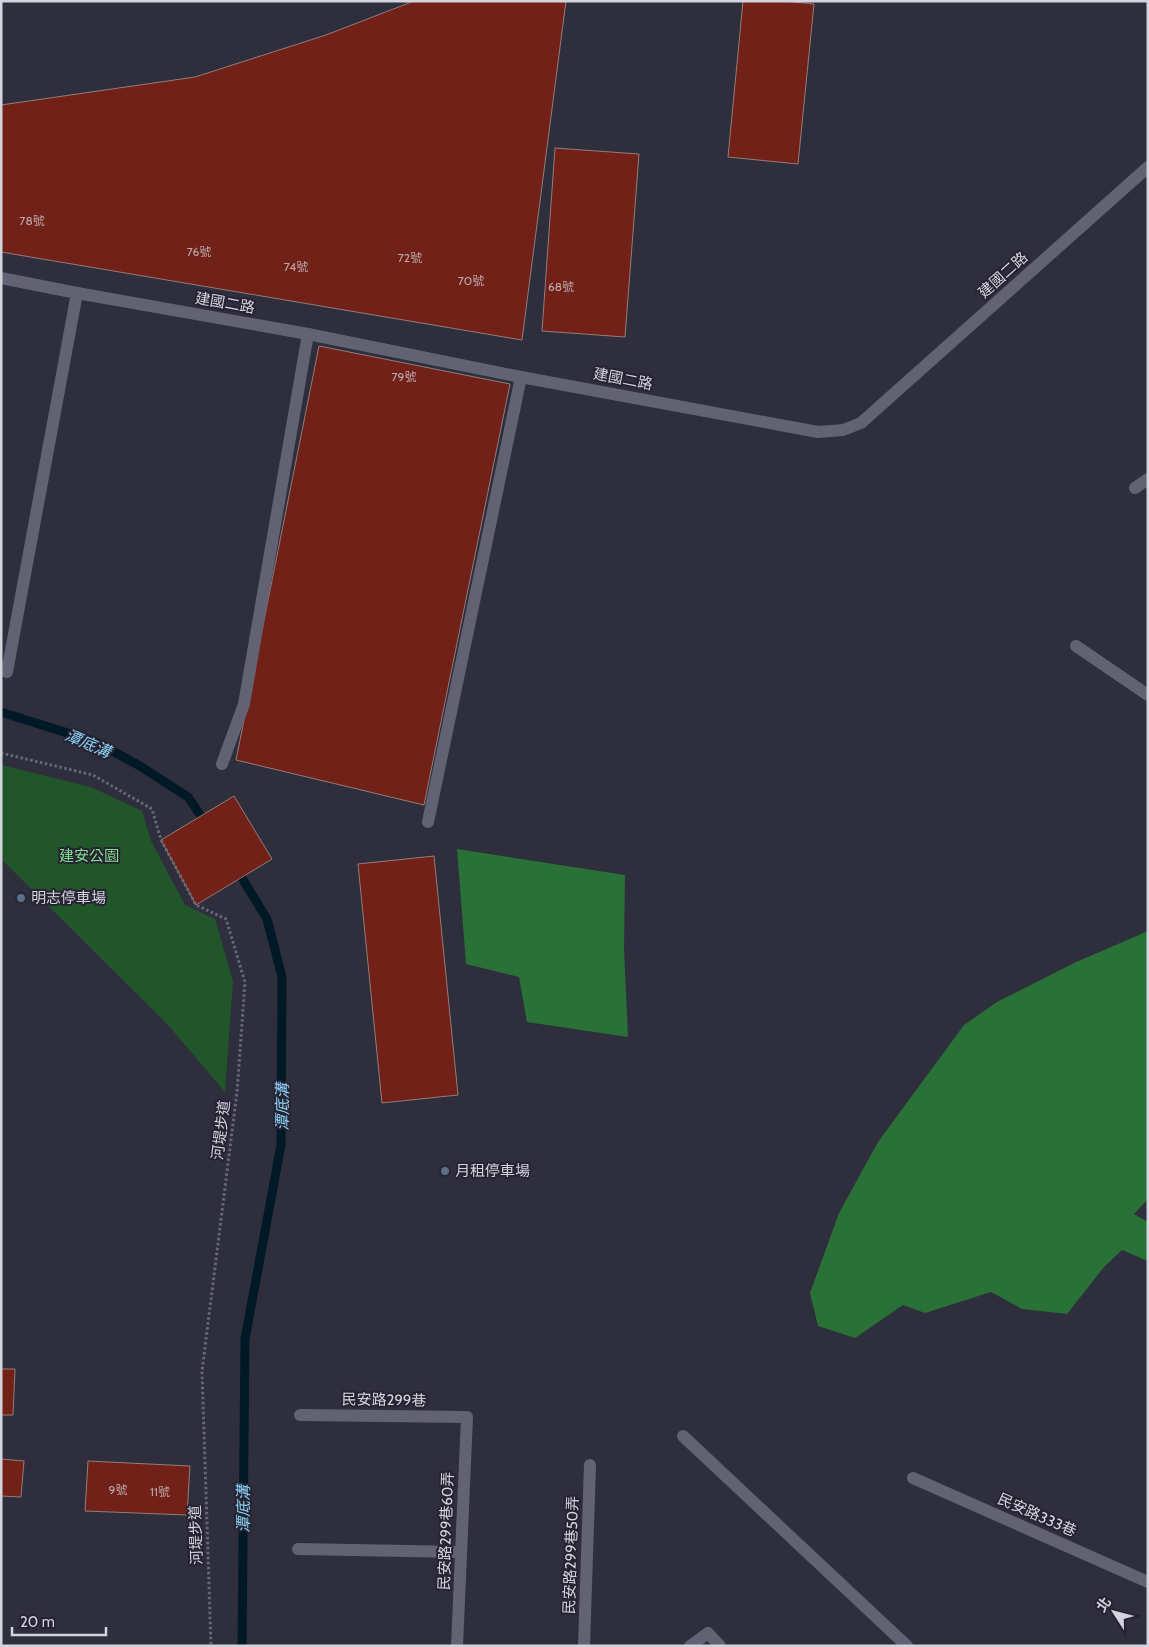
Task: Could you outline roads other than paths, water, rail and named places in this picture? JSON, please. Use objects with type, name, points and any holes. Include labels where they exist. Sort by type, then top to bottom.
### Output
[{"type":"street","name":"建國二路","points":[[1,278],[308,334],[521,377],[818,432],[843,430],[861,423],[1148,167]]},
{"type":"street","points":[[8,672],[77,293]]},
{"type":"street","points":[[222,764],[244,704],[308,334]]},
{"type":"street","points":[[428,822],[521,377]]},
{"type":"street","points":[[1135,488],[1148,479]]},
{"type":"street","points":[[1076,646],[1148,695]]},
{"type":"street","name":"民安路299巷","points":[[300,1415],[467,1417]]},
{"type":"street","name":"民安路299巷60弄","points":[[457,1646],[467,1417]]},
{"type":"street","points":[[683,1436],[907,1646]]},
{"type":"street","name":"民安路299巷50弄","points":[[584,1646],[590,1465]]},
{"type":"street","name":"民安路333巷","points":[[913,1478],[1148,1582]]},
{"type":"street","points":[[298,1549],[461,1552]]},
{"type":"street","points":[[690,1646],[708,1633],[720,1646]]},
{"type":"waterway","name":"潭底溝","points":[[1,712],[96,742],[140,766],[188,797],[208,826]]},
{"type":"waterway","name":"潭底溝","points":[[236,868],[267,919],[282,977],[281,1145],[245,1339],[242,1646]]},
{"type":"place","name":"明志停車場","points":[[21,898]]},
{"type":"place","name":"月租停車場","points":[[445,1171]]},
{"type":"park label","name":"建安公園","points":[[89,856]]}]
